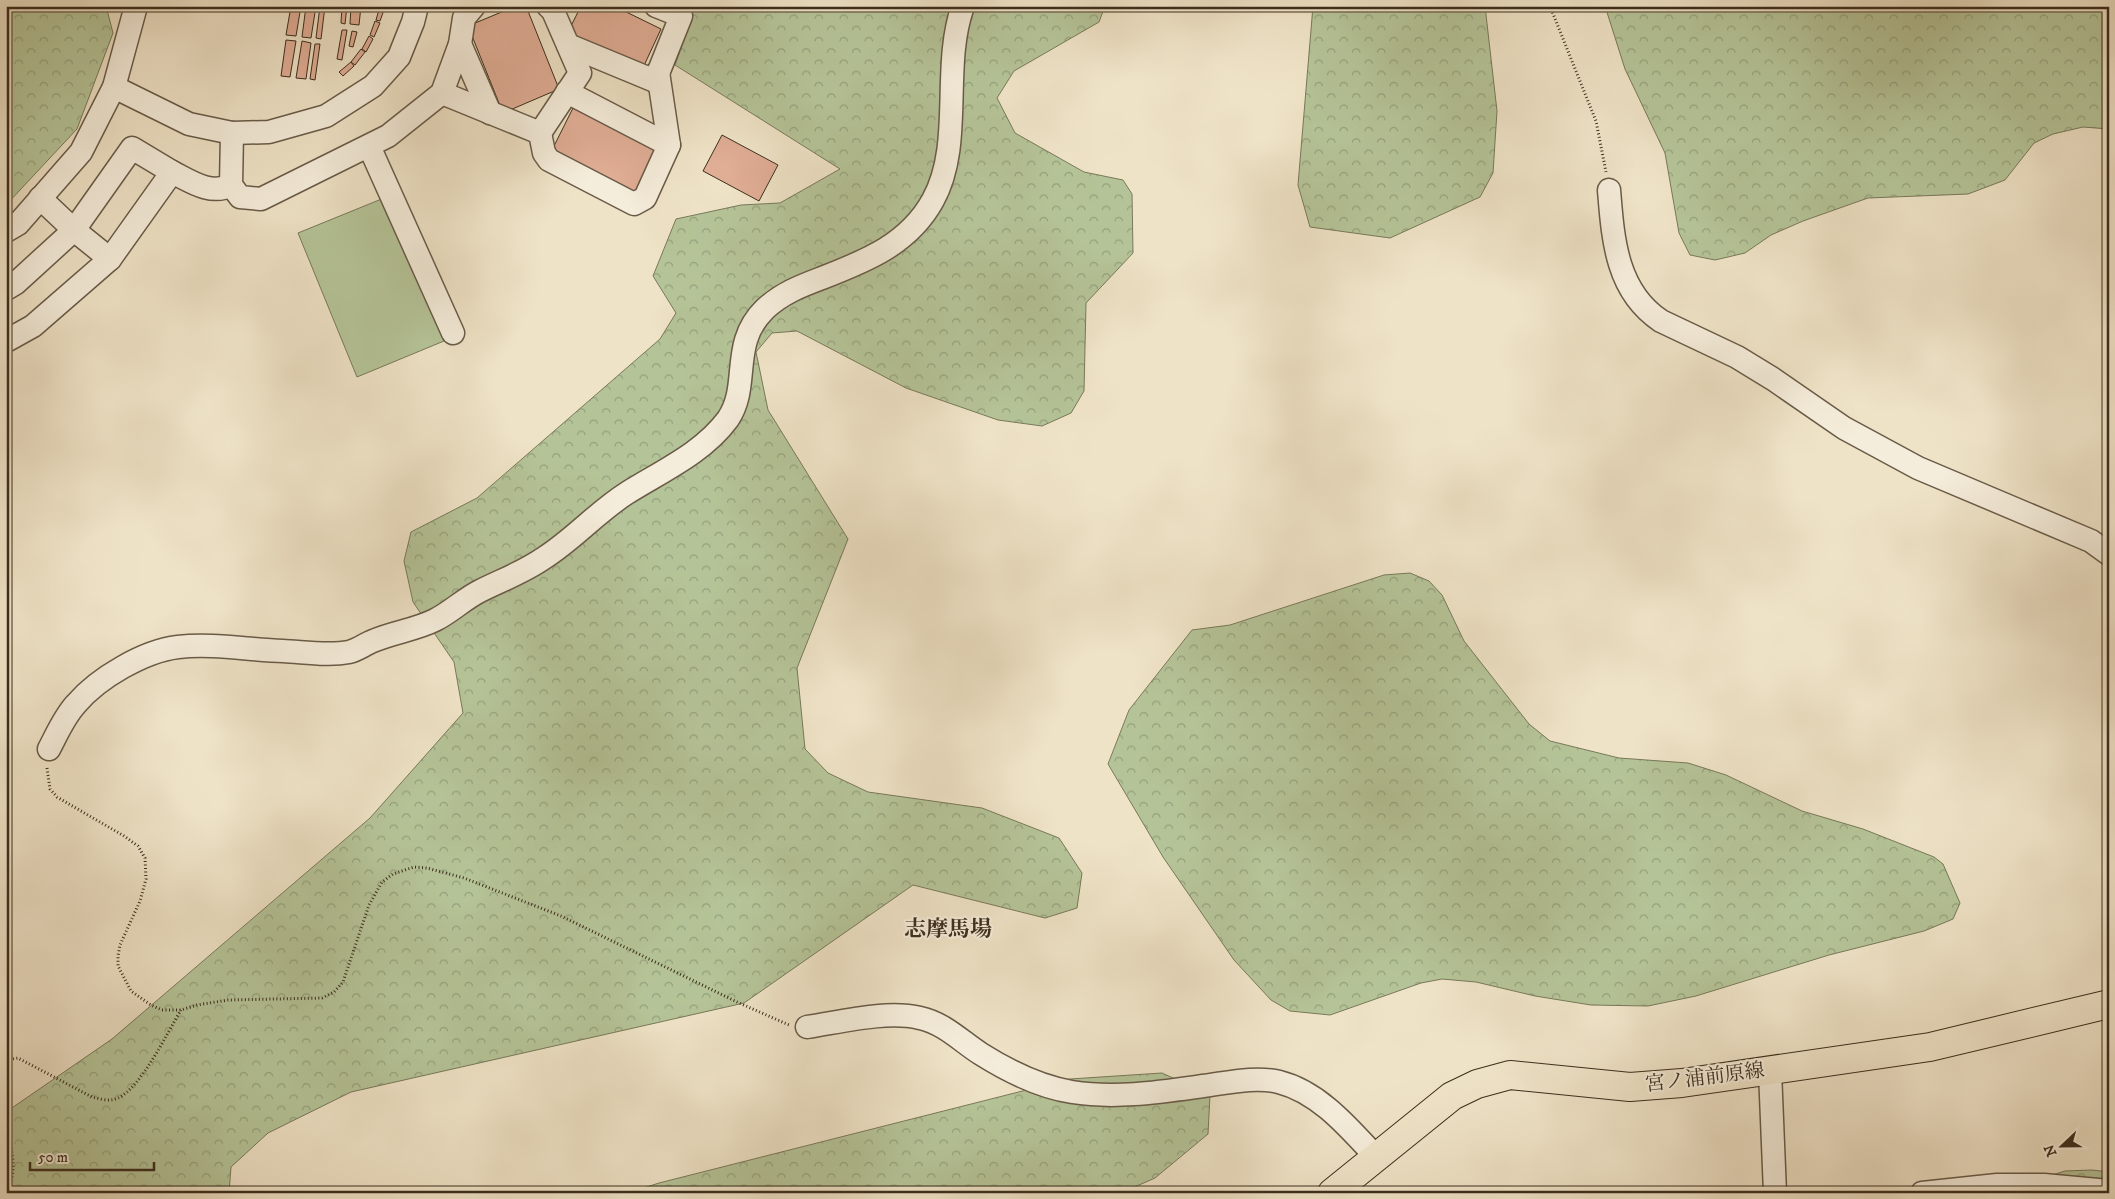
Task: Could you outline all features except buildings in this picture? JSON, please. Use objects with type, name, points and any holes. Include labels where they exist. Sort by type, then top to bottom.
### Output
[{"type":"main road","name":"宮ノ浦前原線","points":[[1332,1193],[1452,1096],[1477,1084],[1510,1075],[1630,1087],[1682,1083],[1930,1047],[2109,1004]]},
{"type":"street","points":[[6,231],[18,224],[81,152],[114,87],[136,6]]},
{"type":"street","points":[[114,87],[189,124],[232,133],[269,132],[326,116],[373,86],[399,57],[413,22],[417,6]]},
{"type":"street","points":[[232,133],[231,185],[240,197],[261,199],[369,146],[388,136],[442,92],[460,44],[464,18],[474,6]]},
{"type":"street","points":[[568,45],[655,81],[681,16],[656,6]]},
{"type":"street","points":[[49,749],[64,720],[91,689],[134,662],[156,652],[178,647],[205,646],[262,651],[350,652],[375,640],[415,629],[440,618],[476,592],[517,575],[546,557],[596,515],[699,448],[728,419],[734,408],[744,343],[752,325],[765,309],[788,291],[857,264],[888,249],[903,238],[932,202],[947,164],[956,36],[962,6]]},
{"type":"street","points":[[558,11],[568,45],[580,73],[540,133],[544,154],[549,160],[634,204],[645,198],[669,145],[658,72]]},
{"type":"street","points":[[460,44],[490,113]]},
{"type":"street","points":[[442,92],[540,133]]},
{"type":"street","points":[[567,92],[669,145]]},
{"type":"street","points":[[369,146],[453,333]]},
{"type":"street","points":[[6,289],[16,283],[74,230],[132,148],[172,172],[207,189],[225,188],[231,185]]},
{"type":"street","points":[[6,342],[33,326],[110,260],[172,172]]},
{"type":"street","points":[[1609,190],[1620,267],[1632,294],[1649,313],[1661,321],[1737,357],[1773,379],[1844,428],[1918,468],[2091,542],[2109,554]]},
{"type":"street","points":[[40,198],[110,260]]},
{"type":"street","points":[[808,1027],[878,1017],[904,1015],[921,1018],[946,1029],[981,1054],[1016,1074],[1050,1087],[1070,1092],[1118,1095],[1236,1082],[1261,1080],[1279,1082],[1303,1092],[1334,1114],[1376,1157]]},
{"type":"street","points":[[1770,1071],[1775,1193]]},
{"type":"street","points":[[1922,1193],[1997,1185],[2044,1185],[2109,1191]]},
{"type":"path","points":[[1550,6],[1596,120],[1609,190]]},
{"type":"path","points":[[49,749],[46,773],[50,789],[57,797],[124,836],[138,846],[146,858],[146,879],[140,901],[120,945],[118,966],[131,990],[162,1010],[181,1010],[197,1005],[228,1000],[322,998],[334,992],[343,982],[369,905],[382,882],[393,874],[414,868],[427,868],[464,878],[562,916],[736,1002],[787,1024],[808,1027]]},
{"type":"path","points":[[6,1060],[18,1058],[92,1097],[116,1099],[130,1091],[141,1077],[181,1010]]},
{"type":"path","points":[[6,1128],[13,1174],[10,1186],[6,1190]]},
{"type":"green space","points":[[6,6],[106,6],[113,33],[77,129],[6,205]]},
{"type":"green space","points":[[672,6],[1105,6],[1099,22],[1014,71],[997,98],[1015,133],[1084,172],[1123,180],[1132,194],[1133,253],[1086,303],[1084,391],[1071,413],[1042,426],[998,420],[906,388],[797,331],[772,333],[756,352],[768,410],[848,539],[797,668],[805,749],[828,773],[868,792],[982,808],[1059,838],[1082,873],[1077,908],[1045,918],[913,885],[744,1003],[351,1092],[268,1133],[231,1167],[229,1193],[6,1193],[6,1112],[112,1039],[370,818],[463,713],[454,662],[413,602],[404,561],[411,532],[477,498],[660,339],[676,313],[653,276],[676,219],[741,205],[780,203],[840,169],[675,65],[693,15]]},
{"type":"green space","points":[[1313,6],[1485,6],[1497,111],[1493,173],[1480,197],[1390,238],[1310,227],[1298,185]]},
{"type":"green space","points":[[1605,6],[2109,6],[2109,129],[2083,127],[2053,134],[2034,143],[2005,180],[1968,194],[1868,198],[1803,221],[1771,235],[1745,253],[1715,260],[1690,255],[1679,233],[1665,153],[1625,69]]},
{"type":"green space","points":[[384,198],[444,341],[357,377],[298,233]]},
{"type":"green space","points":[[1410,573],[1429,581],[1442,595],[1464,641],[1529,724],[1550,741],[1619,758],[1688,763],[1726,775],[1802,811],[1863,829],[1934,857],[1943,864],[1960,903],[1953,919],[1924,931],[1829,955],[1696,996],[1648,1006],[1591,1005],[1535,996],[1476,982],[1442,979],[1421,983],[1330,1015],[1290,1011],[1271,1000],[1234,960],[1163,857],[1108,764],[1129,710],[1192,630],[1230,625],[1384,575]]},
{"type":"green space","points":[[1162,1073],[1210,1095],[1208,1134],[1155,1178],[1121,1193],[628,1193],[659,1183],[1070,1079]]},
{"type":"green space","points":[[2092,1170],[2109,1172],[2109,1193],[2046,1177],[2065,1171]]},
{"type":"district","name":"志摩馬場","points":[[948,929]]}]
